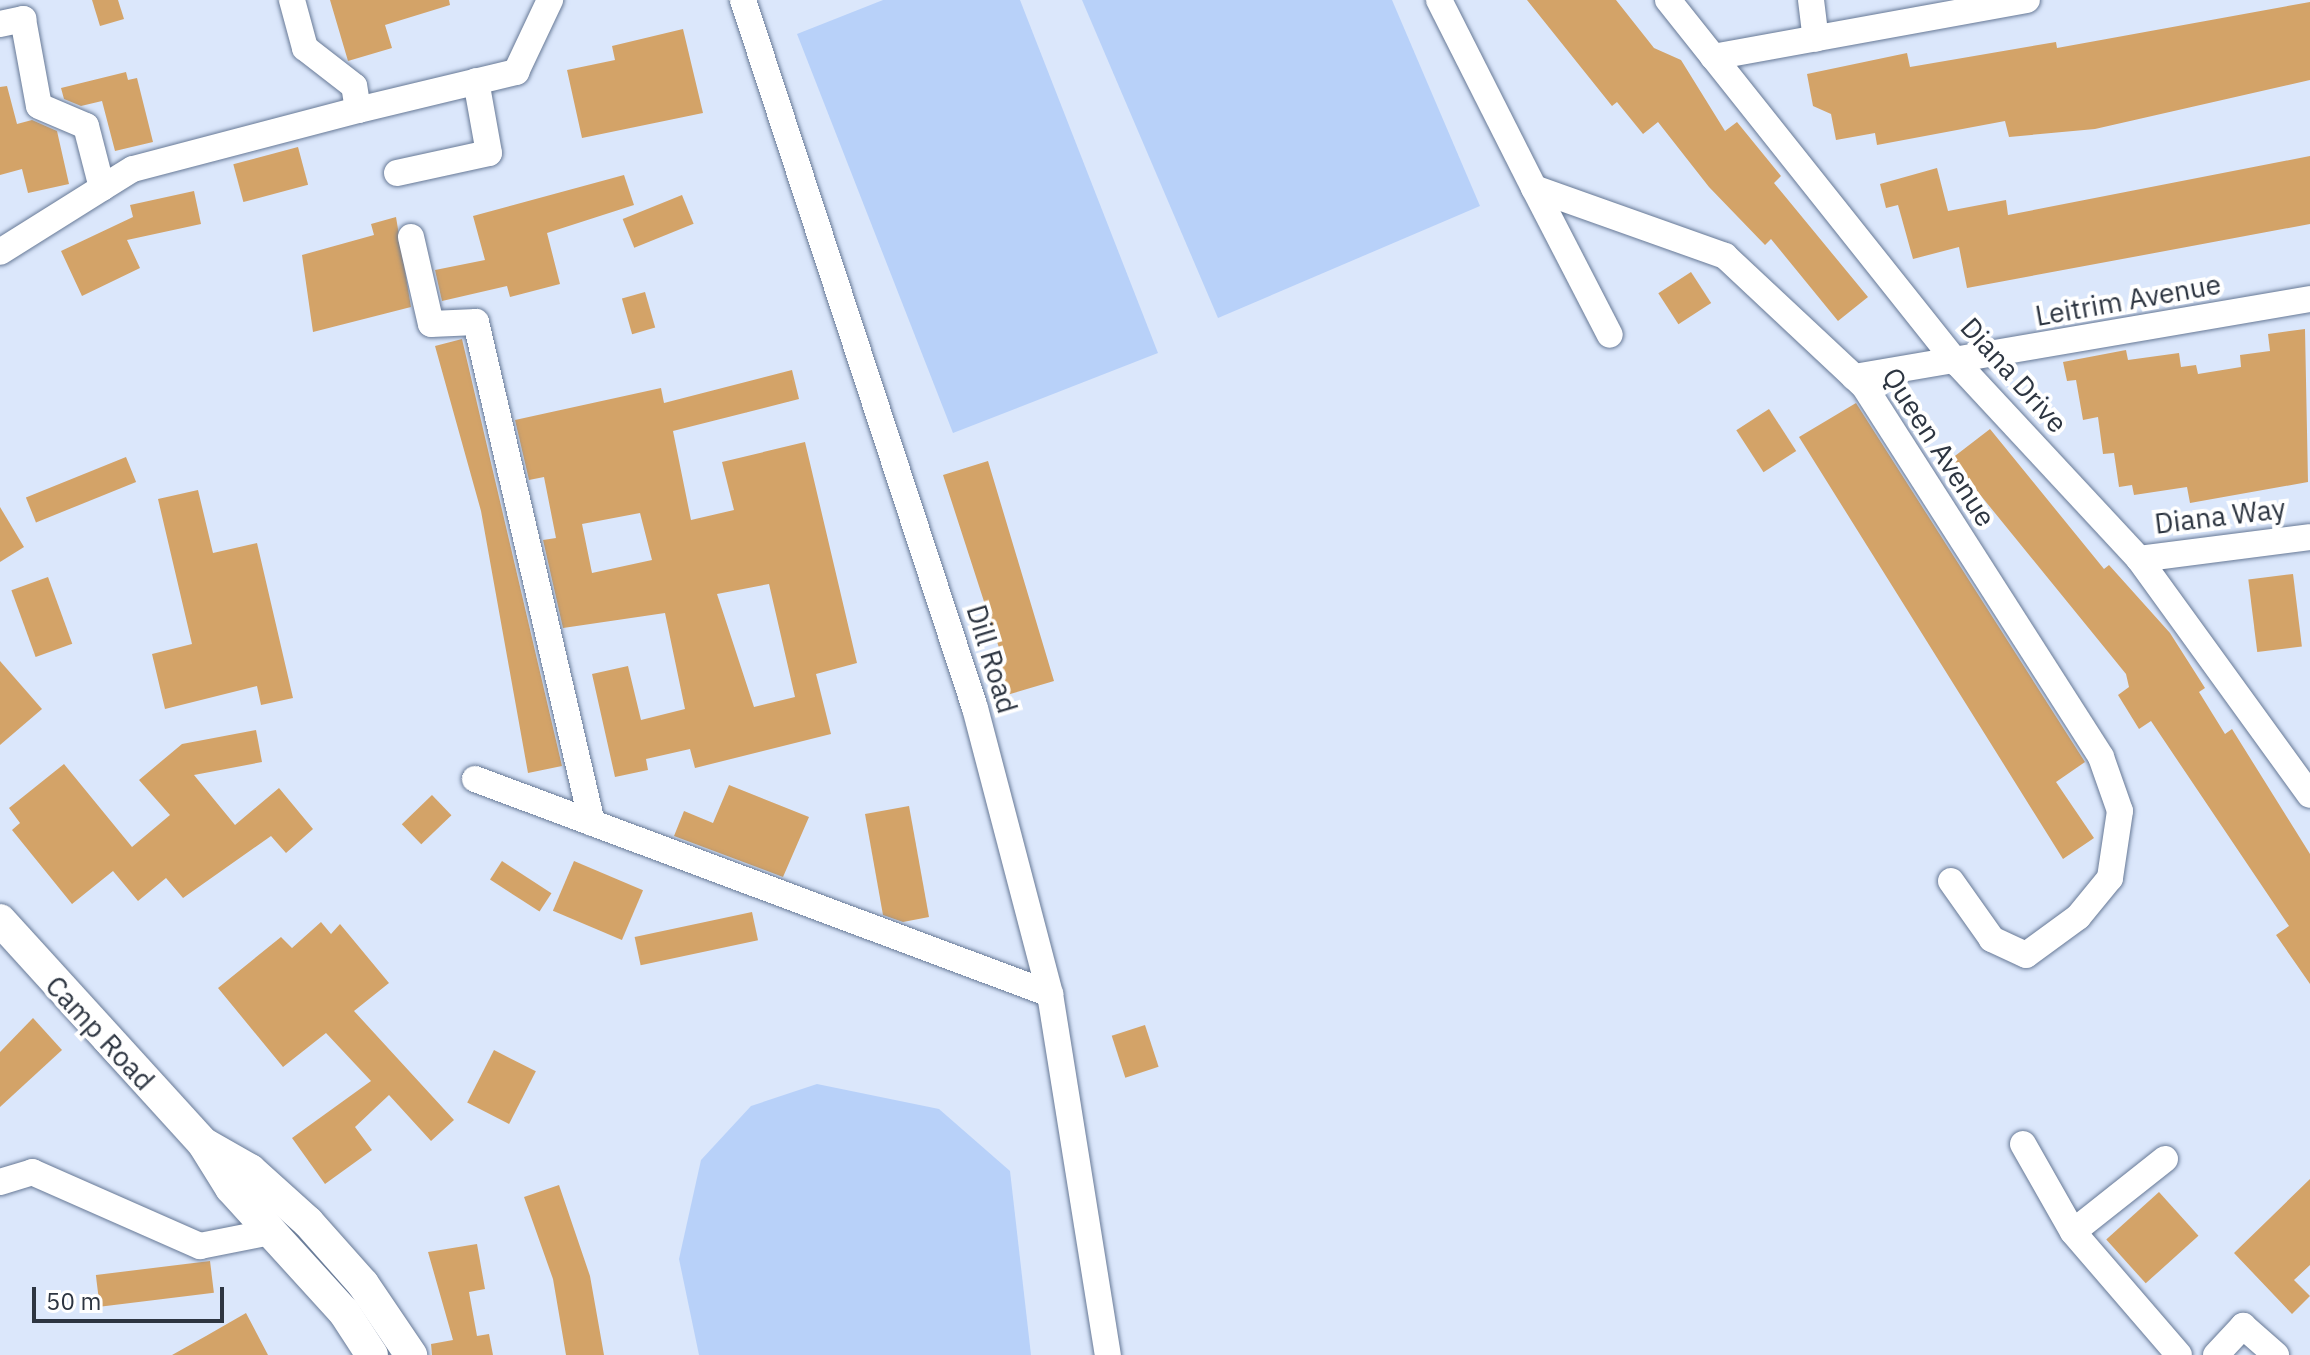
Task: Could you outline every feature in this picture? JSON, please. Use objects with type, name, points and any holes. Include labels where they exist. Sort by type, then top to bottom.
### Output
[{"type":"main road","name":"Camp Road","points":[[0,920],[203,1143],[271,1232],[344,1312],[372,1355]]},
{"type":"main road","name":"Camp Road","points":[[203,1143],[250,1170],[308,1222],[363,1284],[411,1355]]},
{"type":"street","points":[[292,0],[305,48],[354,86],[358,110]]},
{"type":"street","points":[[0,252],[133,169],[516,72],[550,0]]},
{"type":"street","name":"Dill Road","points":[[743,0],[975,708],[1050,994],[1108,1355]]},
{"type":"street","points":[[1439,0],[1610,335]]},
{"type":"street","name":"Diana Drive","points":[[1668,0],[1958,364],[2139,559],[2308,789]]},
{"type":"street","points":[[1811,0],[1816,39]]},
{"type":"street","points":[[1713,57],[2027,0]]},
{"type":"street","points":[[0,24],[23,19],[39,106],[86,126],[102,188]]},
{"type":"street","points":[[397,173],[489,153],[476,81]]},
{"type":"street","name":"Queen Avenue","points":[[1534,188],[1725,256],[1854,377],[2101,757],[2120,811],[2110,878],[2078,917],[2026,955],[1992,939],[1951,881]]},
{"type":"street","points":[[411,237],[431,324],[476,322],[592,823]]},
{"type":"street","name":"Leitrim Avenue","points":[[1854,377],[1958,364],[2310,299]]},
{"type":"street","name":"Diana Way","points":[[2139,559],[2310,537]]},
{"type":"street","points":[[475,779],[1050,994]]},
{"type":"street","points":[[2023,1144],[2073,1232],[2179,1355]]},
{"type":"street","points":[[2073,1232],[2165,1159]]},
{"type":"street","points":[[0,1182],[32,1172],[200,1246],[271,1232]]},
{"type":"street","points":[[2216,1355],[2243,1326],[2276,1355]]},
{"type":"shaded area","points":[[883,0],[1020,0],[1158,353],[953,433],[797,34]]},
{"type":"shaded area","points":[[1082,0],[1392,0],[1480,206],[1218,318]]},
{"type":"shaded area","points":[[817,1084],[939,1109],[1010,1171],[1031,1355],[699,1355],[679,1259],[701,1160],[751,1106]]},
{"type":"building","points":[[92,0],[118,0],[124,19],[100,26]]},
{"type":"building","points":[[330,0],[449,0],[450,5],[385,25],[392,48],[348,61]]},
{"type":"building","points":[[1527,0],[1616,0],[1654,48],[1681,60],[1725,131],[1737,122],[1781,176],[1774,183],[1868,297],[1838,321],[1771,239],[1765,245],[1709,187],[1658,122],[1643,134],[1617,102],[1612,106]]},
{"type":"building","points":[[2310,2],[2310,80],[2095,129],[2009,137],[2005,121],[1877,145],[1875,133],[1836,140],[1831,114],[1813,106],[1807,74],[1907,53],[1910,67],[2056,42],[2057,48]]},
{"type":"building","points":[[683,29],[703,113],[582,138],[567,70],[615,60],[612,46]]},
{"type":"building","points":[[126,72],[128,80],[137,78],[153,142],[115,151],[102,101],[81,106],[64,99],[61,88]]},
{"type":"building","points":[[7,86],[17,124],[32,120],[57,131],[69,184],[28,193],[22,169],[0,175],[0,87]]},
{"type":"building","points":[[298,147],[308,185],[243,202],[233,164]]},
{"type":"building","points":[[2310,156],[2310,224],[1967,288],[1959,247],[1913,259],[1898,205],[1886,208],[1880,184],[1937,168],[1948,211],[2006,200],[2008,215]]},
{"type":"building","points":[[624,175],[634,205],[547,233],[560,284],[510,297],[507,286],[442,301],[435,270],[485,260],[473,216]]},
{"type":"building","points":[[194,191],[201,224],[127,240],[140,268],[82,296],[61,251],[133,217],[130,205]]},
{"type":"building","points":[[682,195],[694,224],[634,248],[623,219]]},
{"type":"building","points":[[396,217],[411,307],[313,332],[302,255],[374,235],[371,224]]},
{"type":"building","points":[[1691,272],[1711,303],[1678,324],[1658,293]]},
{"type":"building","points":[[645,292],[655,328],[632,334],[622,299]]},
{"type":"building","points":[[2305,329],[2308,482],[2190,503],[2187,487],[2134,495],[2132,485],[2119,487],[2114,453],[2103,454],[2098,417],[2083,420],[2076,380],[2067,381],[2063,362],[2126,350],[2128,360],[2179,353],[2181,367],[2196,365],[2198,374],[2241,367],[2240,355],[2270,351],[2268,334]]},
{"type":"building","points":[[462,339],[562,766],[528,773],[481,511],[435,346]]},
{"type":"building","points":[[792,370],[799,399],[673,431],[691,520],[734,510],[722,462],[805,442],[857,663],[816,674],[831,734],[695,768],[690,749],[646,759],[648,770],[615,777],[592,674],[628,666],[641,720],[685,709],[665,613],[563,628],[543,540],[556,538],[544,477],[529,480],[515,420],[661,388],[664,403]],"holes":[[[640,513],[652,560],[592,573],[582,524]],[[769,584],[795,697],[754,707],[717,594]]]},
{"type":"building","points":[[1856,403],[2085,762],[2056,782],[2094,838],[2063,859],[1799,437]]},
{"type":"building","points":[[1769,409],[1796,451],[1764,472],[1736,430]]},
{"type":"building","points":[[1990,429],[2104,569],[2109,565],[2170,633],[2205,688],[2199,692],[2225,734],[2232,729],[2310,854],[2310,984],[2276,935],[2289,926],[2151,721],[2139,729],[2118,695],[2129,687],[2126,674],[1951,459]]},
{"type":"building","points":[[126,457],[136,482],[36,522],[26,497]]},
{"type":"building","points":[[988,461],[1054,681],[1000,697],[990,660],[1002,657],[943,475]]},
{"type":"building","points":[[198,490],[213,553],[257,543],[293,698],[261,705],[257,686],[165,709],[152,654],[192,644],[158,499]]},
{"type":"building","points":[[0,507],[24,547],[0,562]]},
{"type":"building","points":[[2293,574],[2302,646],[2257,652],[2248,579]]},
{"type":"building","points":[[48,577],[72,644],[36,657],[11,590]]},
{"type":"building","points":[[0,661],[42,709],[0,745]]},
{"type":"building","points":[[256,730],[262,762],[194,775],[235,825],[279,788],[313,829],[286,853],[271,836],[183,898],[166,878],[138,901],[113,871],[72,904],[12,830],[20,823],[9,808],[64,764],[132,847],[170,815],[139,780],[182,744]]},
{"type":"building","points":[[729,785],[809,817],[783,877],[674,836],[684,811],[713,823]]},
{"type":"building","points":[[432,795],[451,815],[421,844],[402,824]]},
{"type":"building","points":[[909,806],[929,917],[903,922],[883,915],[865,814]]},
{"type":"building","points":[[502,861],[551,893],[539,912],[490,879]]},
{"type":"building","points":[[574,861],[643,890],[622,940],[553,911]]},
{"type":"building","points":[[752,912],[758,940],[641,965],[635,937]]},
{"type":"building","points":[[321,922],[331,934],[340,924],[389,983],[354,1011],[454,1120],[431,1141],[389,1095],[355,1127],[372,1150],[325,1184],[292,1138],[371,1081],[326,1033],[283,1067],[218,988],[281,937],[292,948]]},
{"type":"building","points":[[33,1018],[62,1050],[0,1107],[0,1052]]},
{"type":"building","points":[[1145,1025],[1159,1067],[1125,1078],[1112,1036]]},
{"type":"building","points":[[494,1050],[536,1071],[509,1124],[467,1103]]},
{"type":"building","points":[[2310,1179],[2310,1265],[2294,1280],[2310,1296],[2292,1314],[2234,1253]]},
{"type":"building","points":[[559,1185],[590,1276],[604,1355],[566,1355],[553,1279],[524,1197]]},
{"type":"building","points":[[2159,1192],[2198,1236],[2146,1283],[2106,1240]]},
{"type":"building","points":[[477,1244],[485,1289],[469,1292],[477,1336],[489,1334],[493,1355],[432,1355],[431,1344],[453,1340],[428,1252]]},
{"type":"building","points":[[210,1261],[214,1293],[100,1307],[96,1275]]},
{"type":"building","points":[[246,1313],[268,1355],[172,1355],[206,1336]]}]
